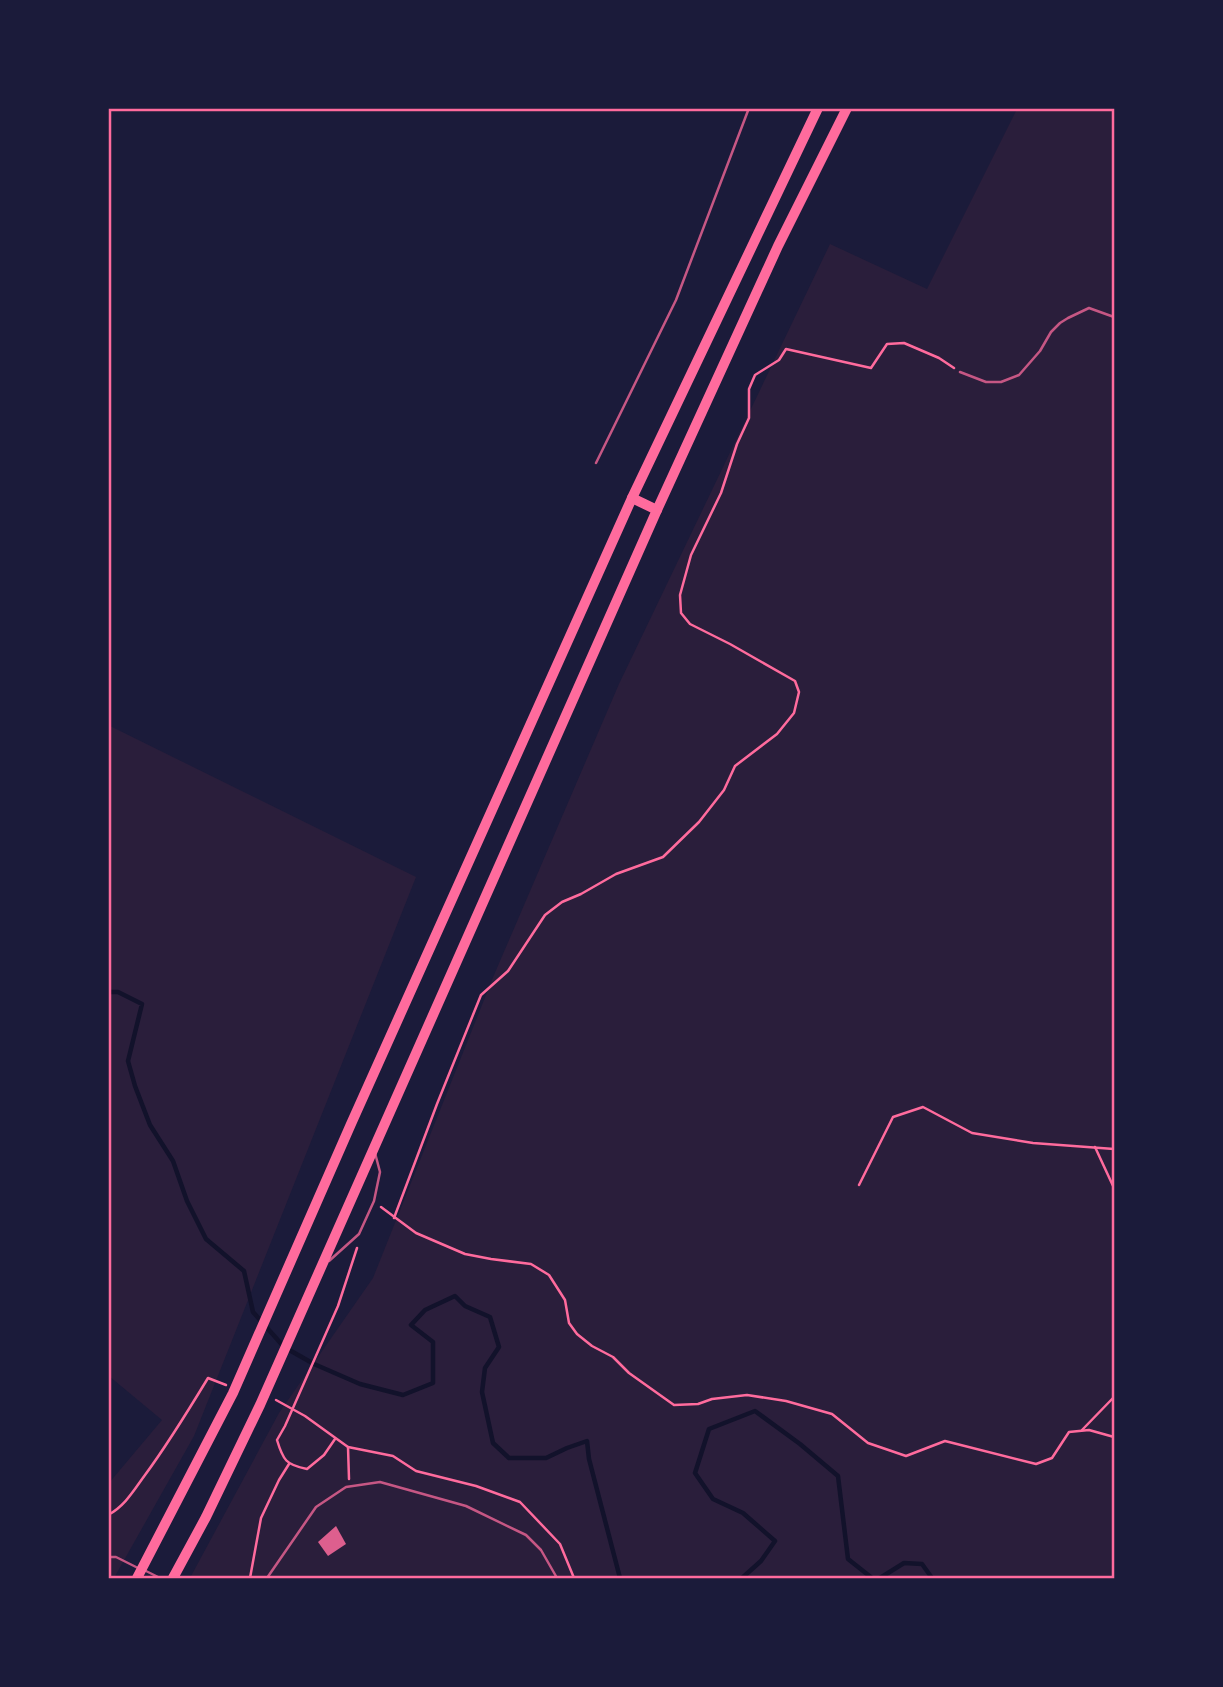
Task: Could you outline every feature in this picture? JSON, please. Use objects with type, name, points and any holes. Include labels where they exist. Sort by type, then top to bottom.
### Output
[{"type":"main road","points":[[140,1574],[233,1390],[271,1308],[632,498],[818,108]]},
{"type":"main road","points":[[173,1578],[260,1405],[657,510],[778,246],[847,108]]},
{"type":"main road","points":[[632,498],[657,510]]},
{"type":"lane","points":[[596,463],[676,300],[749,108]]},
{"type":"lane","points":[[960,372],[986,382],[1001,382],[1019,375],[1040,351],[1051,332],[1068,318],[1089,308],[1115,317]]},
{"type":"lane","points":[[322,1267],[359,1234],[374,1201],[380,1172],[374,1149]]},
{"type":"lane","points":[[267,1578],[316,1507],[346,1487],[380,1482],[466,1506],[526,1535],[541,1550],[557,1578]]},
{"type":"lane","points":[[108,1557],[116,1557],[140,1574],[160,1578]]},
{"type":"path","points":[[394,1218],[481,995],[508,971],[545,915],[562,902],[616,874],[663,857],[699,822],[724,790],[735,766],[778,734],[794,713],[799,692],[796,681],[690,624],[681,613],[680,595],[691,555],[721,493],[737,444],[749,418],[749,389],[755,375],[779,360],[786,349],[871,368],[887,344],[904,342],[939,358],[960,372]]},
{"type":"path","points":[[859,1185],[893,1117],[923,1107],[972,1133],[1033,1143],[1115,1149]]},
{"type":"path","points":[[1095,1147],[1115,1188]]},
{"type":"path","points":[[374,1201],[416,1233],[465,1254],[531,1264],[549,1275],[565,1300],[569,1323],[577,1334],[613,1357],[629,1373],[674,1405],[698,1404],[712,1399],[747,1395],[786,1401],[832,1414],[868,1443],[906,1456],[945,1441],[1036,1464],[1052,1458],[1069,1432],[1089,1430],[1115,1437]]},
{"type":"path","points":[[335,1439],[324,1455],[307,1469],[294,1467],[282,1456],[278,1440],[338,1306],[356,1252],[359,1234]]},
{"type":"path","points":[[108,1515],[121,1508],[183,1420],[208,1378],[233,1390]]},
{"type":"path","points":[[1081,1431],[1115,1397]]},
{"type":"path","points":[[273,1398],[348,1447],[393,1456],[416,1471],[476,1486],[520,1502],[560,1544],[575,1578]]},
{"type":"path","points":[[348,1447],[349,1486]]},
{"type":"path","points":[[250,1578],[261,1518],[290,1463]]},
{"type":"shaded area","points":[[1017,109],[1114,109],[1114,1578],[190,1578],[279,1413],[373,1278],[494,975],[619,684],[830,244],[927,289]]},
{"type":"shaded area","points":[[108,725],[416,877],[194,1436],[114,1578],[109,1578],[109,1483],[162,1420],[109,1376]]},
{"type":"building","points":[[336,1526],[346,1544],[328,1556],[318,1542]]},
{"type":"waterway","points":[[108,992],[118,992],[142,1004],[128,1061],[135,1086],[150,1125],[173,1161],[187,1201],[206,1239],[244,1271],[253,1312],[284,1347],[314,1364],[360,1384],[403,1395],[433,1383],[433,1342],[411,1325],[425,1310],[455,1296],[465,1306],[490,1317],[499,1347],[485,1368],[482,1392],[493,1443],[509,1458],[546,1458],[587,1441],[589,1459],[620,1578]]},
{"type":"waterway","points":[[742,1578],[761,1561],[775,1541],[743,1513],[713,1499],[695,1473],[709,1429],[755,1411],[838,1476],[848,1559],[872,1578]]},
{"type":"waterway","points":[[880,1578],[904,1563],[922,1564],[932,1578]]}]
